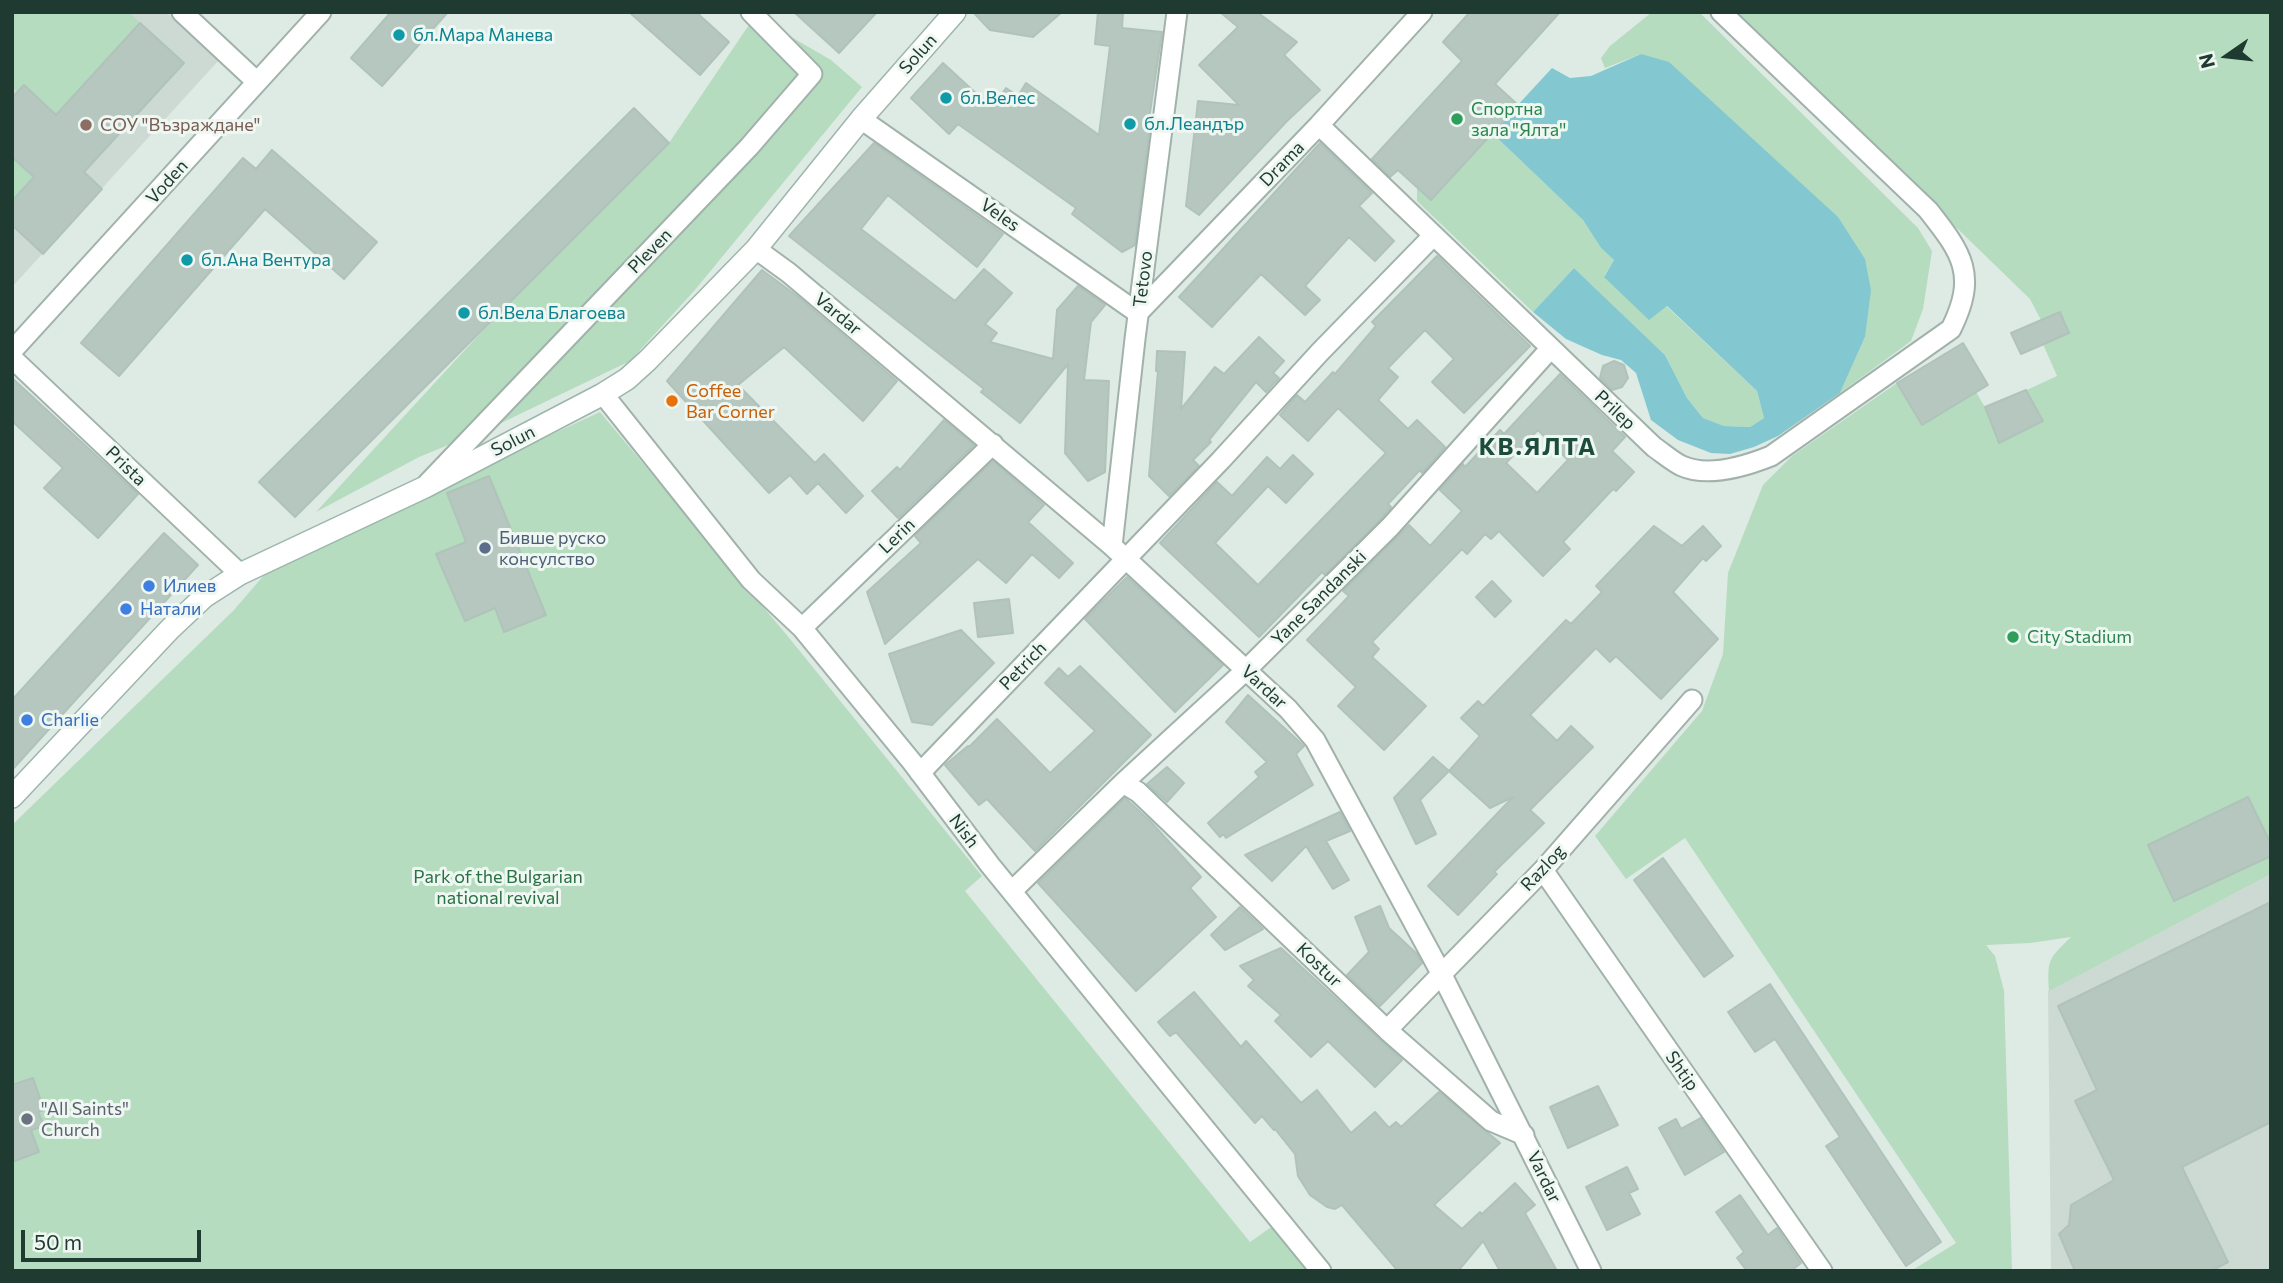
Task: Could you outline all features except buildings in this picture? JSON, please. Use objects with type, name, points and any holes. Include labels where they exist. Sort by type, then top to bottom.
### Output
[{"type":"street","points":[[182,12],[257,82]]},
{"type":"street","name":"Voden","points":[[12,351],[321,12]]},
{"type":"street","name":"Pleven","points":[[425,487],[750,147],[812,74],[751,12]]},
{"type":"street","name":"Solun","points":[[12,797],[170,629],[204,597],[240,574],[425,487],[627,379],[756,249],[861,118],[955,12]]},
{"type":"street","name":"Tetovo","points":[[1119,552],[1138,313],[1177,12]]},
{"type":"street","name":"Drama","points":[[1138,313],[1319,125],[1422,12]]},
{"type":"street","name":"Prilep","points":[[1319,125],[1654,447],[1683,467],[1711,470],[1746,466],[1771,456],[1951,329],[1962,308],[1965,294],[1961,258],[1950,238],[1928,210],[1721,12]]},
{"type":"street","name":"Veles","points":[[861,118],[1138,313]]},
{"type":"street","name":"Petrich","points":[[920,773],[1119,552],[1221,460],[1320,352],[1433,236]]},
{"type":"street","name":"Vardar","points":[[756,249],[789,273],[1119,552],[1289,709],[1315,740],[1441,973],[1591,1271]]},
{"type":"street","name":"Yane Sandanski","points":[[1012,891],[1123,783],[1247,670],[1390,527],[1550,349]]},
{"type":"street","name":"Prista","points":[[12,358],[240,574]]},
{"type":"street","name":"Nish","points":[[603,394],[751,580],[802,628],[1321,1271]]},
{"type":"street","name":"Lerin","points":[[802,628],[993,444]]},
{"type":"street","name":"Razlog","points":[[1387,1030],[1543,870],[1692,700]]},
{"type":"street","name":"Kostur","points":[[1123,783],[1138,792],[1387,1030],[1491,1121],[1524,1135]]},
{"type":"street","name":"Shtip","points":[[1543,870],[1822,1271]]},
{"type":"shaded area","name":"СОУ \"Възраждане\"","points":[[12,12],[166,12],[219,60],[12,287]]},
{"type":"shaded area","points":[[2271,874],[2271,1271],[2051,1271],[2048,991]]},
{"type":"green space","points":[[12,12],[129,12],[140,23],[56,115],[24,85],[18,92],[12,87]]},
{"type":"green space","points":[[1652,12],[1699,12],[1918,228],[1932,251],[1923,309],[1911,341],[1840,393],[1865,337],[1641,54],[1605,68],[1601,58],[1610,46]]},
{"type":"green space","points":[[1734,12],[2271,12],[2271,874],[2049,991],[2048,972],[2051,960],[2071,937],[2030,943],[1986,945],[1995,956],[2004,991],[2012,1271],[1911,1271],[1956,1243],[1685,838],[1626,879],[1595,836],[1702,711],[1723,654],[1728,573],[1763,485],[1792,456],[1897,383],[1923,424],[1976,392],[1986,409],[2057,376],[2043,344],[2069,332],[2060,312],[2041,320],[2030,299]]},
{"type":"green space","points":[[755,16],[831,60],[862,87],[694,291],[630,361],[497,425],[419,457],[316,512],[498,314],[669,143]]},
{"type":"green space","points":[[1492,133],[1583,220],[1601,248],[1614,260],[1604,276],[1666,306],[1757,391],[1764,418],[1750,427],[1724,426],[1703,418],[1687,398],[1665,355],[1574,268],[1533,312],[1417,201],[1417,188],[1432,200]]},
{"type":"green space","points":[[12,157],[34,177],[12,201]]},
{"type":"green space","name":"Park of the Bulgarian national revival","points":[[600,412],[790,639],[982,876],[965,891],[1250,1242],[1277,1223],[1313,1271],[12,1271],[12,825],[233,611],[265,574],[432,490]]},
{"type":"water","points":[[1641,54],[1669,62],[1838,217],[1865,259],[1871,290],[1865,337],[1840,393],[1778,436],[1730,454],[1711,453],[1678,440],[1651,420],[1636,373],[1621,360],[1602,355],[1566,339],[1533,312],[1574,268],[1665,355],[1687,398],[1703,418],[1724,426],[1750,427],[1764,418],[1757,391],[1667,306],[1649,320],[1604,277],[1614,260],[1601,248],[1583,220],[1492,133],[1552,68],[1570,78],[1591,76]]},
{"type":"place","name":"бл.Мара Манева","points":[[399,35]]},
{"type":"place","name":"бл.Велес","points":[[946,98]]},
{"type":"place","name":"Спортна зала \"Ялта''","points":[[1457,119]]},
{"type":"place","name":"бл.Леандър","points":[[1130,124]]},
{"type":"place","name":"СОУ \"Възраждане\"","points":[[86,125]]},
{"type":"place","name":"бл.Ана Вентура","points":[[187,260]]},
{"type":"place","name":"бл.Вела Благоева","points":[[464,313]]},
{"type":"place","name":"Coffee Bar Corner","points":[[672,401]]},
{"type":"place","name":"Бивше руско консулство","points":[[485,548]]},
{"type":"place","name":"Илиев","points":[[149,586]]},
{"type":"place","name":"Натали","points":[[126,609]]},
{"type":"place","name":"City Stadium","points":[[2013,637]]},
{"type":"place","name":"Charlie","points":[[27,720]]},
{"type":"place","name":"\"All Saints\" Church","points":[[27,1119]]},
{"type":"district","name":"КВ.ЯЛТА","points":[[1538,447]]}]
